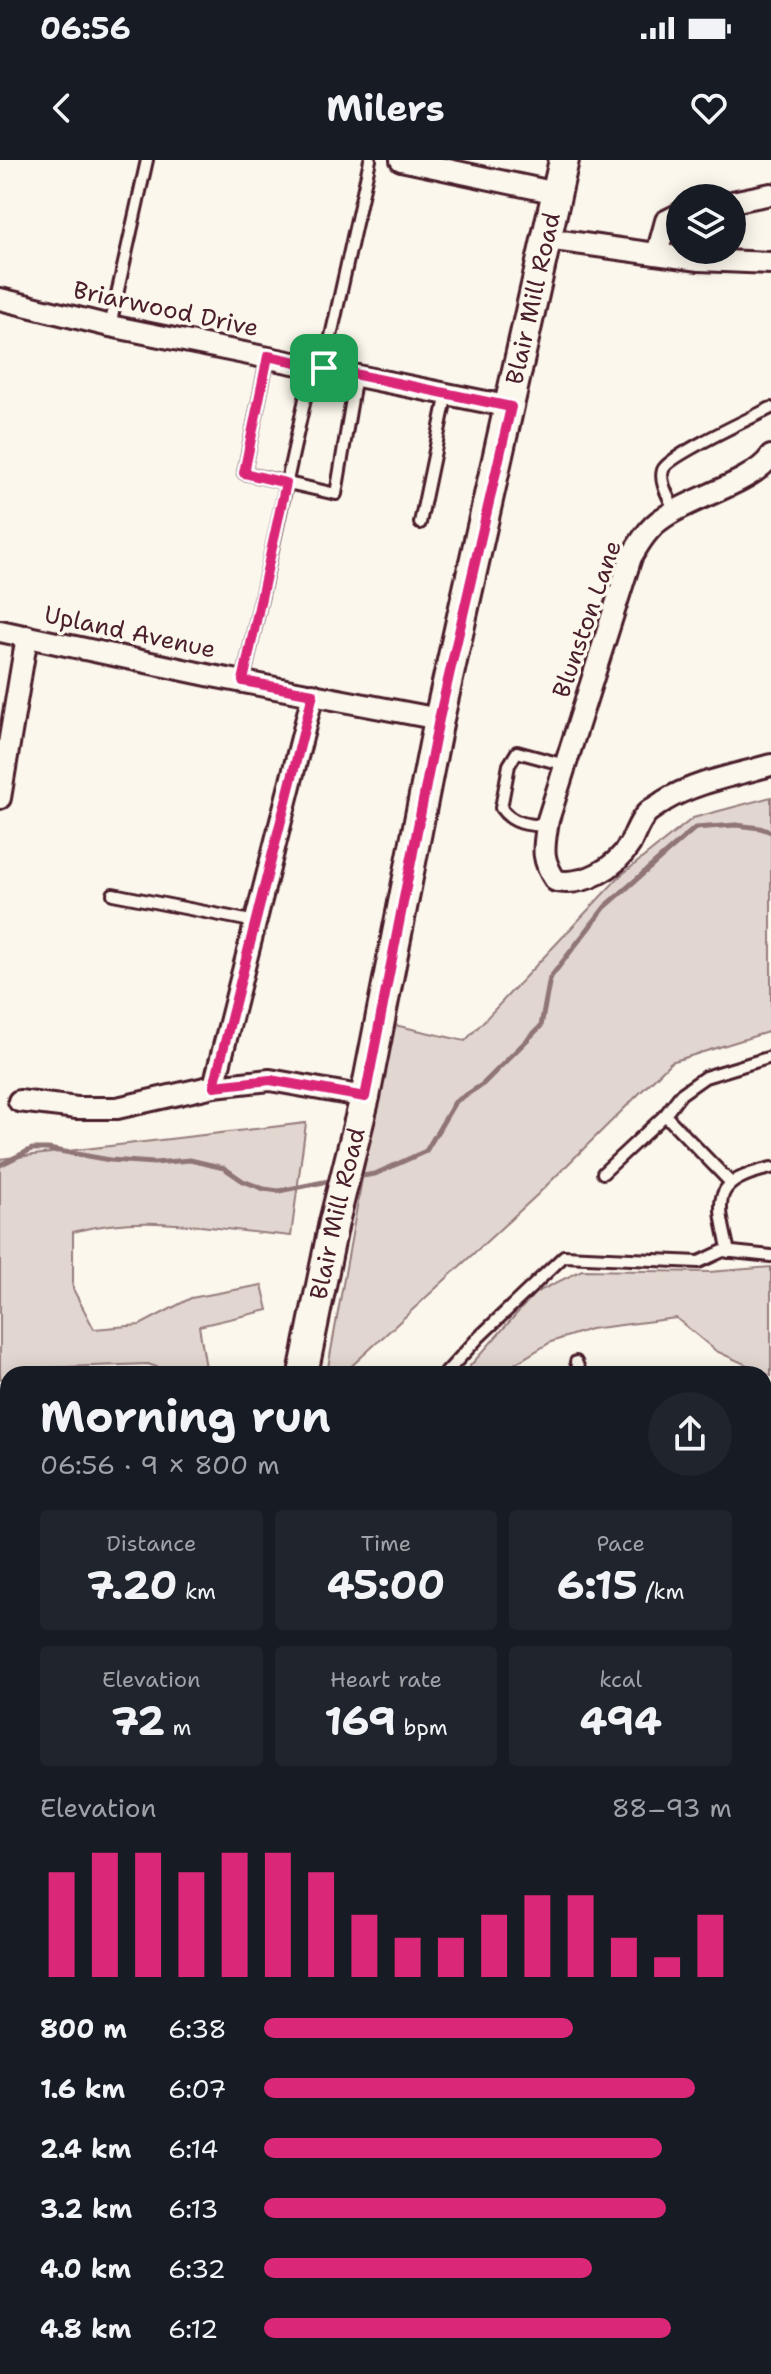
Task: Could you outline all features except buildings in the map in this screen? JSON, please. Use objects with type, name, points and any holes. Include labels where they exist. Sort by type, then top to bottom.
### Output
[{"type":"main road","name":"Blair Mill Road","points":[[305,1366],[334,1222],[365,1097],[439,719],[564,160]]},
{"type":"street","points":[[401,160],[434,163],[557,193]]},
{"type":"street","points":[[746,199],[771,194]]},
{"type":"street","points":[[657,254],[666,221]]},
{"type":"street","points":[[547,239],[699,260],[771,263]]},
{"type":"street","name":"Briarwood Drive","points":[[0,299],[110,326],[511,407]]},
{"type":"street","name":"Blunston Lane","points":[[771,456],[766,464],[746,476],[661,519],[645,534],[631,557],[547,823],[543,855],[549,871],[556,881],[570,883],[597,874],[628,848],[646,813],[668,799],[692,788],[771,765]]},
{"type":"street","name":"Upland Avenue","points":[[0,631],[439,719]]},
{"type":"street","points":[[0,798],[27,636]]},
{"type":"street","points":[[214,1086],[313,694]]},
{"type":"street","points":[[19,1101],[77,1108],[117,1108],[214,1086],[270,1080],[365,1097]]},
{"type":"lane","points":[[110,326],[147,160]]},
{"type":"lane","points":[[243,681],[286,483],[370,160]]},
{"type":"lane","points":[[268,356],[244,473],[336,494],[356,375]]},
{"type":"lane","points":[[420,523],[447,393]]},
{"type":"lane","points":[[675,511],[663,483],[662,471],[667,464],[682,453],[771,408]]},
{"type":"lane","points":[[547,823],[529,825],[509,819],[501,808],[509,765],[517,752],[565,765]]},
{"type":"lane","points":[[113,894],[256,922]]},
{"type":"lane","points":[[603,1173],[665,1115],[681,1094],[705,1077],[771,1057]]},
{"type":"lane","points":[[665,1115],[730,1182]]},
{"type":"lane","points":[[729,1252],[719,1205],[730,1182],[771,1168]]},
{"type":"lane","points":[[452,1366],[564,1256],[699,1262],[723,1251],[771,1256]]},
{"type":"lane","points":[[576,1362],[578,1366]]},
{"type":"shaded area","points":[[771,797],[771,1031],[671,1062],[537,1195],[352,1366],[328,1366],[390,1024],[465,1041],[620,876],[693,818]]},
{"type":"shaded area","points":[[306,1123],[291,1236],[155,1223],[128,1223],[73,1232],[73,1289],[94,1329],[140,1325],[191,1298],[262,1285],[268,1310],[199,1326],[206,1366],[0,1366],[0,1159]]},
{"type":"shaded area","points":[[771,1267],[771,1366],[749,1366],[716,1351],[676,1318],[590,1329],[551,1342],[511,1366],[470,1366],[535,1293],[582,1270],[709,1272]]},
{"type":"waterway","points":[[356,1177],[375,1174],[426,1151],[455,1102],[483,1084],[541,1026],[550,978],[605,907],[695,828],[736,825],[771,832]]},
{"type":"waterway","points":[[0,1165],[32,1149],[48,1149],[110,1160],[154,1163],[190,1160],[224,1168],[243,1181],[279,1191],[334,1180]]},
{"type":"route","points":[[268,356],[324,368],[511,407],[439,719],[365,1097],[270,1080],[214,1086],[313,694],[243,681],[286,483],[244,473],[268,356]]}]
